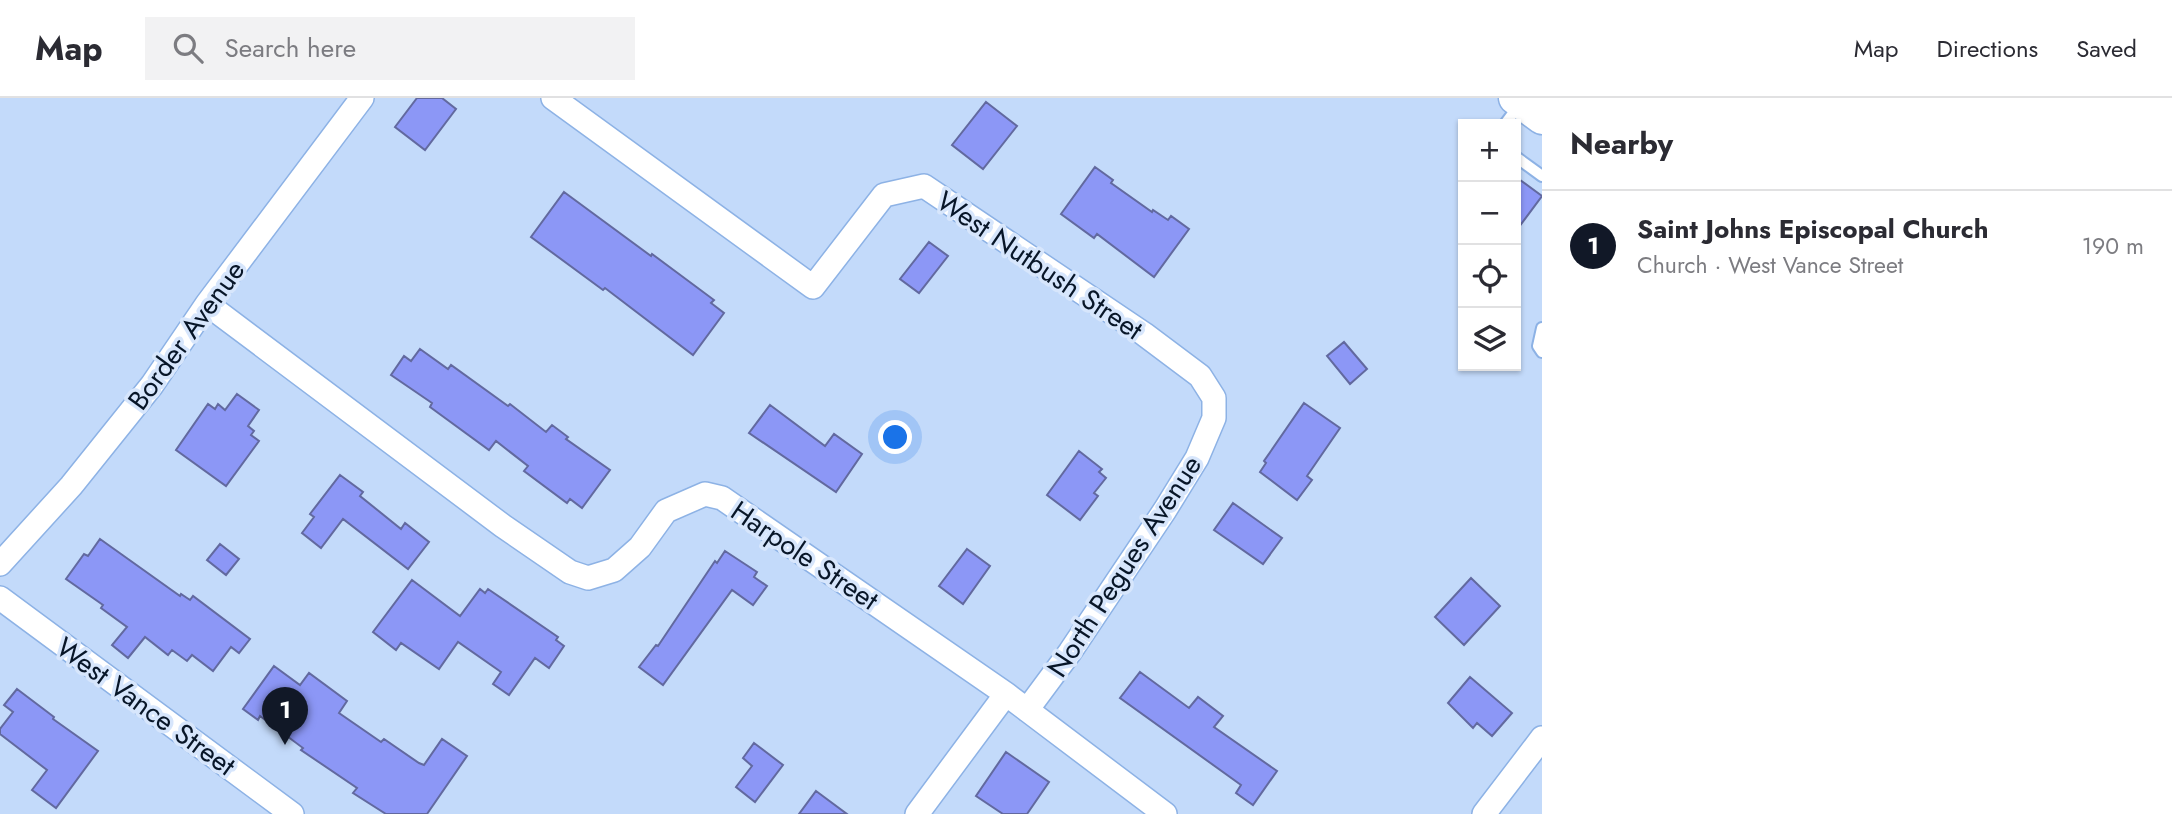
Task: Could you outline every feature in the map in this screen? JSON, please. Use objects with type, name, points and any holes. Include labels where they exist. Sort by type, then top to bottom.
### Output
[{"type":"street","name":"Border Avenue","points":[[0,564],[71,486],[144,395],[207,304],[362,98]]},
{"type":"street","name":"West Nutbush Street","points":[[553,98],[813,287],[884,195],[924,186],[1113,313],[1200,376],[1214,398],[1214,418]]},
{"type":"street","name":"Harpole Street","points":[[207,304],[503,526],[570,572],[588,579],[614,570],[640,547],[666,511],[705,494],[722,498],[1006,694],[1165,814]]},
{"type":"street","name":"North Pegues Avenue","points":[[1027,710],[1070,652],[1165,510],[1196,458],[1214,418]]},
{"type":"street","name":"West Vance Street","points":[[0,598],[292,814]]},
{"type":"street","points":[[918,814],[1006,694]]},
{"type":"street","points":[[1484,814],[1542,738]]},
{"type":"lane","points":[[1521,161],[1542,176]]},
{"type":"lane","points":[[1542,328],[1538,345],[1542,352]]},
{"type":"building","points":[[417,98],[442,98],[456,109],[425,150],[395,127]]},
{"type":"building","points":[[986,102],[1017,126],[983,169],[952,145]]},
{"type":"building","points":[[1095,167],[1113,180],[1111,183],[1152,212],[1153,210],[1168,220],[1171,216],[1189,229],[1154,277],[1097,234],[1094,238],[1061,214]]},
{"type":"building","points":[[1521,181],[1542,196],[1521,224]]},
{"type":"building","points":[[564,192],[714,300],[711,303],[724,313],[693,355],[605,288],[603,290],[531,237]]},
{"type":"building","points":[[929,242],[948,256],[919,293],[900,279]]},
{"type":"building","points":[[1344,342],[1367,369],[1350,384],[1327,356]]},
{"type":"building","points":[[420,349],[448,369],[451,365],[508,406],[510,404],[546,432],[552,425],[568,437],[566,439],[610,470],[582,508],[570,499],[567,503],[524,471],[528,466],[496,441],[489,450],[430,407],[432,403],[391,375],[404,356],[411,361]]},
{"type":"building","points":[[237,394],[259,410],[248,426],[254,431],[251,435],[259,441],[226,486],[176,450],[208,404],[215,409],[218,404],[225,410]]},
{"type":"building","points":[[1304,403],[1340,428],[1307,476],[1312,480],[1297,500],[1260,472],[1266,463],[1264,461]]},
{"type":"building","points":[[770,405],[825,446],[834,434],[862,454],[836,492],[749,433]]},
{"type":"building","points":[[1079,451],[1102,469],[1099,472],[1106,478],[1094,493],[1098,496],[1080,520],[1047,495]]},
{"type":"building","points":[[340,475],[363,492],[360,496],[401,529],[405,523],[429,542],[408,569],[343,519],[321,548],[302,533],[314,517],[310,514]]},
{"type":"building","points":[[1233,503],[1282,538],[1263,564],[1214,530]]},
{"type":"building","points":[[100,539],[180,596],[181,594],[190,600],[193,596],[250,639],[239,653],[231,647],[213,671],[192,655],[187,661],[172,650],[168,655],[145,637],[128,658],[112,645],[127,627],[101,608],[103,605],[66,579],[84,554],[88,556]]},
{"type":"building","points":[[220,544],[239,559],[226,575],[207,560]]},
{"type":"building","points":[[967,549],[990,566],[963,604],[939,586]]},
{"type":"building","points":[[725,551],[757,572],[754,577],[767,586],[753,605],[732,590],[663,685],[639,667],[656,645],[658,646],[715,561],[717,563]]},
{"type":"building","points":[[1471,578],[1500,606],[1464,645],[1435,617]]},
{"type":"building","points":[[412,580],[460,616],[480,589],[485,593],[488,589],[558,637],[556,640],[564,646],[549,668],[535,658],[509,695],[493,684],[501,672],[458,642],[439,669],[401,643],[396,650],[373,632]]},
{"type":"building","points":[[274,666],[300,685],[309,673],[347,701],[339,713],[381,742],[384,739],[419,763],[424,765],[442,739],[467,756],[427,814],[386,814],[353,793],[357,788],[301,750],[303,748],[260,716],[258,720],[243,709]]},
{"type":"building","points":[[1140,672],[1189,708],[1198,697],[1223,716],[1214,727],[1277,771],[1253,805],[1236,793],[1241,785],[1120,698]]},
{"type":"building","points":[[1470,677],[1512,713],[1492,736],[1477,723],[1473,728],[1448,703]]},
{"type":"building","points":[[17,689],[98,751],[56,808],[32,790],[47,770],[0,734],[0,729],[13,712],[4,705]]},
{"type":"building","points":[[754,743],[783,765],[755,802],[736,787],[752,766],[743,758]]},
{"type":"building","points":[[1006,752],[1049,782],[1027,814],[1003,814],[976,796]]},
{"type":"building","points":[[816,791],[847,814],[799,814]]},
{"type":"place","name":"Saint Johns Episcopal Church","points":[[285,745]]}]
